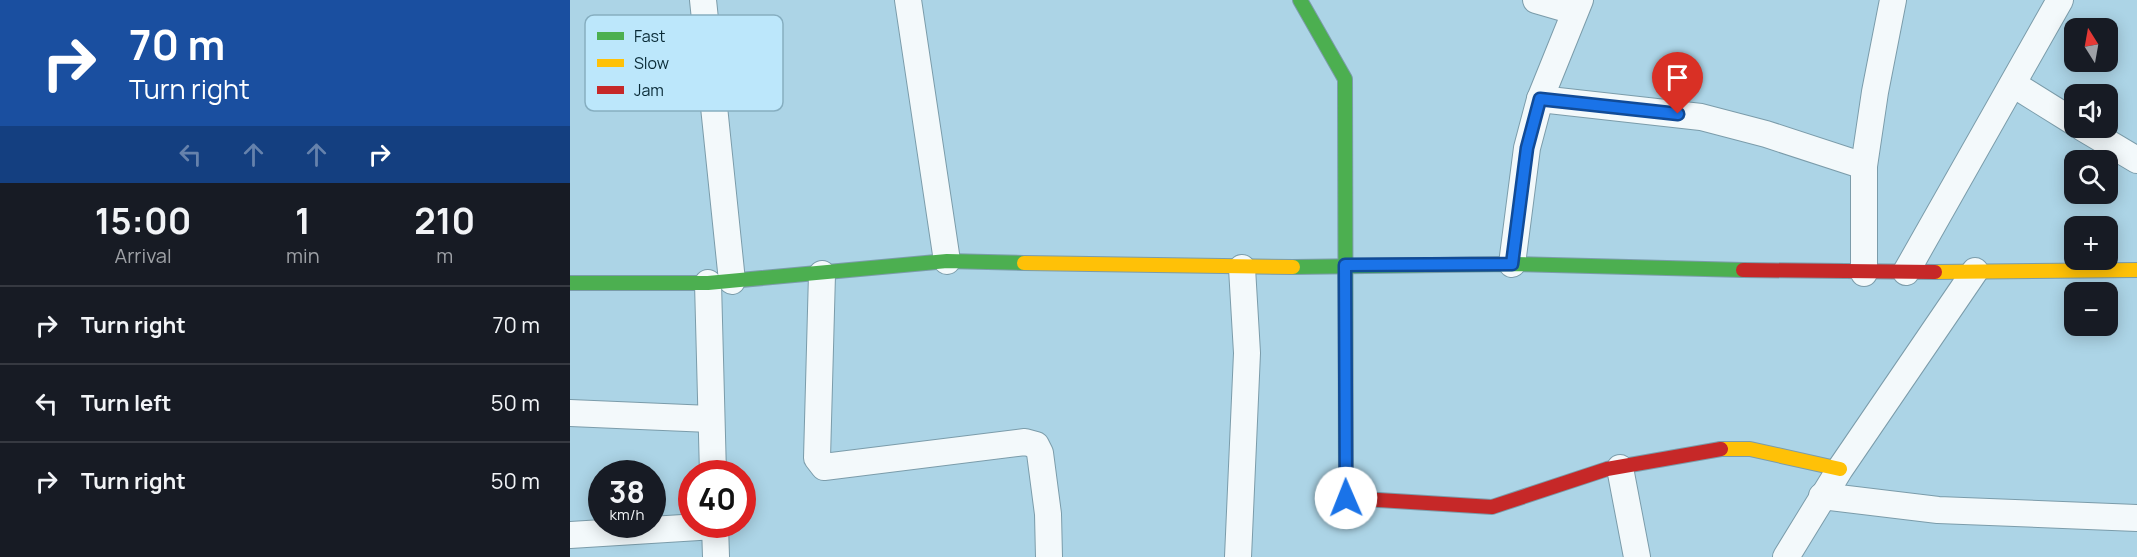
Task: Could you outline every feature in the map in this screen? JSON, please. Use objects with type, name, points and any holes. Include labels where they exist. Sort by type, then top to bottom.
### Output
[{"type":"street","points":[[703,0],[704,15]]},
{"type":"street","points":[[908,0],[947,261]]},
{"type":"street","points":[[1300,0],[1345,79],[1347,103],[1346,498],[1492,507],[1620,468],[1728,448],[1750,449],[1840,469]]},
{"type":"street","points":[[1512,264],[1527,148],[1540,99],[1577,6],[1536,0]]},
{"type":"street","points":[[1864,273],[1864,166],[1875,92],[1893,0]]},
{"type":"street","points":[[1906,272],[2060,0]]},
{"type":"street","points":[[2013,84],[2064,116]]},
{"type":"street","points":[[1540,99],[1701,117],[1766,134],[1864,166]]},
{"type":"street","points":[[710,111],[720,282],[710,419],[711,460]]},
{"type":"street","points":[[2100,138],[2137,160]]},
{"type":"street","points":[[570,283],[720,282],[947,261],[1242,268],[1512,264],[1864,273],[2137,270]]},
{"type":"street","points":[[1238,557],[1247,353],[1242,268]]},
{"type":"street","points":[[1786,557],[1822,496],[1975,271]]},
{"type":"street","points":[[822,274],[817,458],[819,464],[824,467],[1025,442],[1036,445],[1040,453],[1048,514],[1049,557]]},
{"type":"street","points":[[570,413],[710,419]]},
{"type":"street","points":[[1620,468],[1637,557]]},
{"type":"street","points":[[1822,496],[1938,510],[2137,518]]},
{"type":"street","points":[[570,536],[678,529]]},
{"type":"street","points":[[715,538],[716,557]]},
{"type":"traffic: fast","points":[[1300,0],[1345,79],[1346,488]]},
{"type":"traffic: fast","points":[[570,283],[708,283],[947,261],[1024,263]]},
{"type":"traffic: fast","points":[[1293,267],[1512,264],[1743,270]]},
{"type":"traffic: slow","points":[[1024,263],[1293,267]]},
{"type":"traffic: slow","points":[[1935,272],[2137,270]]},
{"type":"traffic: slow","points":[[1721,449],[1750,449],[1840,469]]},
{"type":"traffic: jam","points":[[1743,270],[1935,272]]},
{"type":"traffic: jam","points":[[1346,488],[1346,498],[1492,507],[1607,469],[1721,449]]},
{"type":"route","points":[[1346,498],[1345,265],[1512,264],[1527,148],[1540,99],[1678,114]]}]
